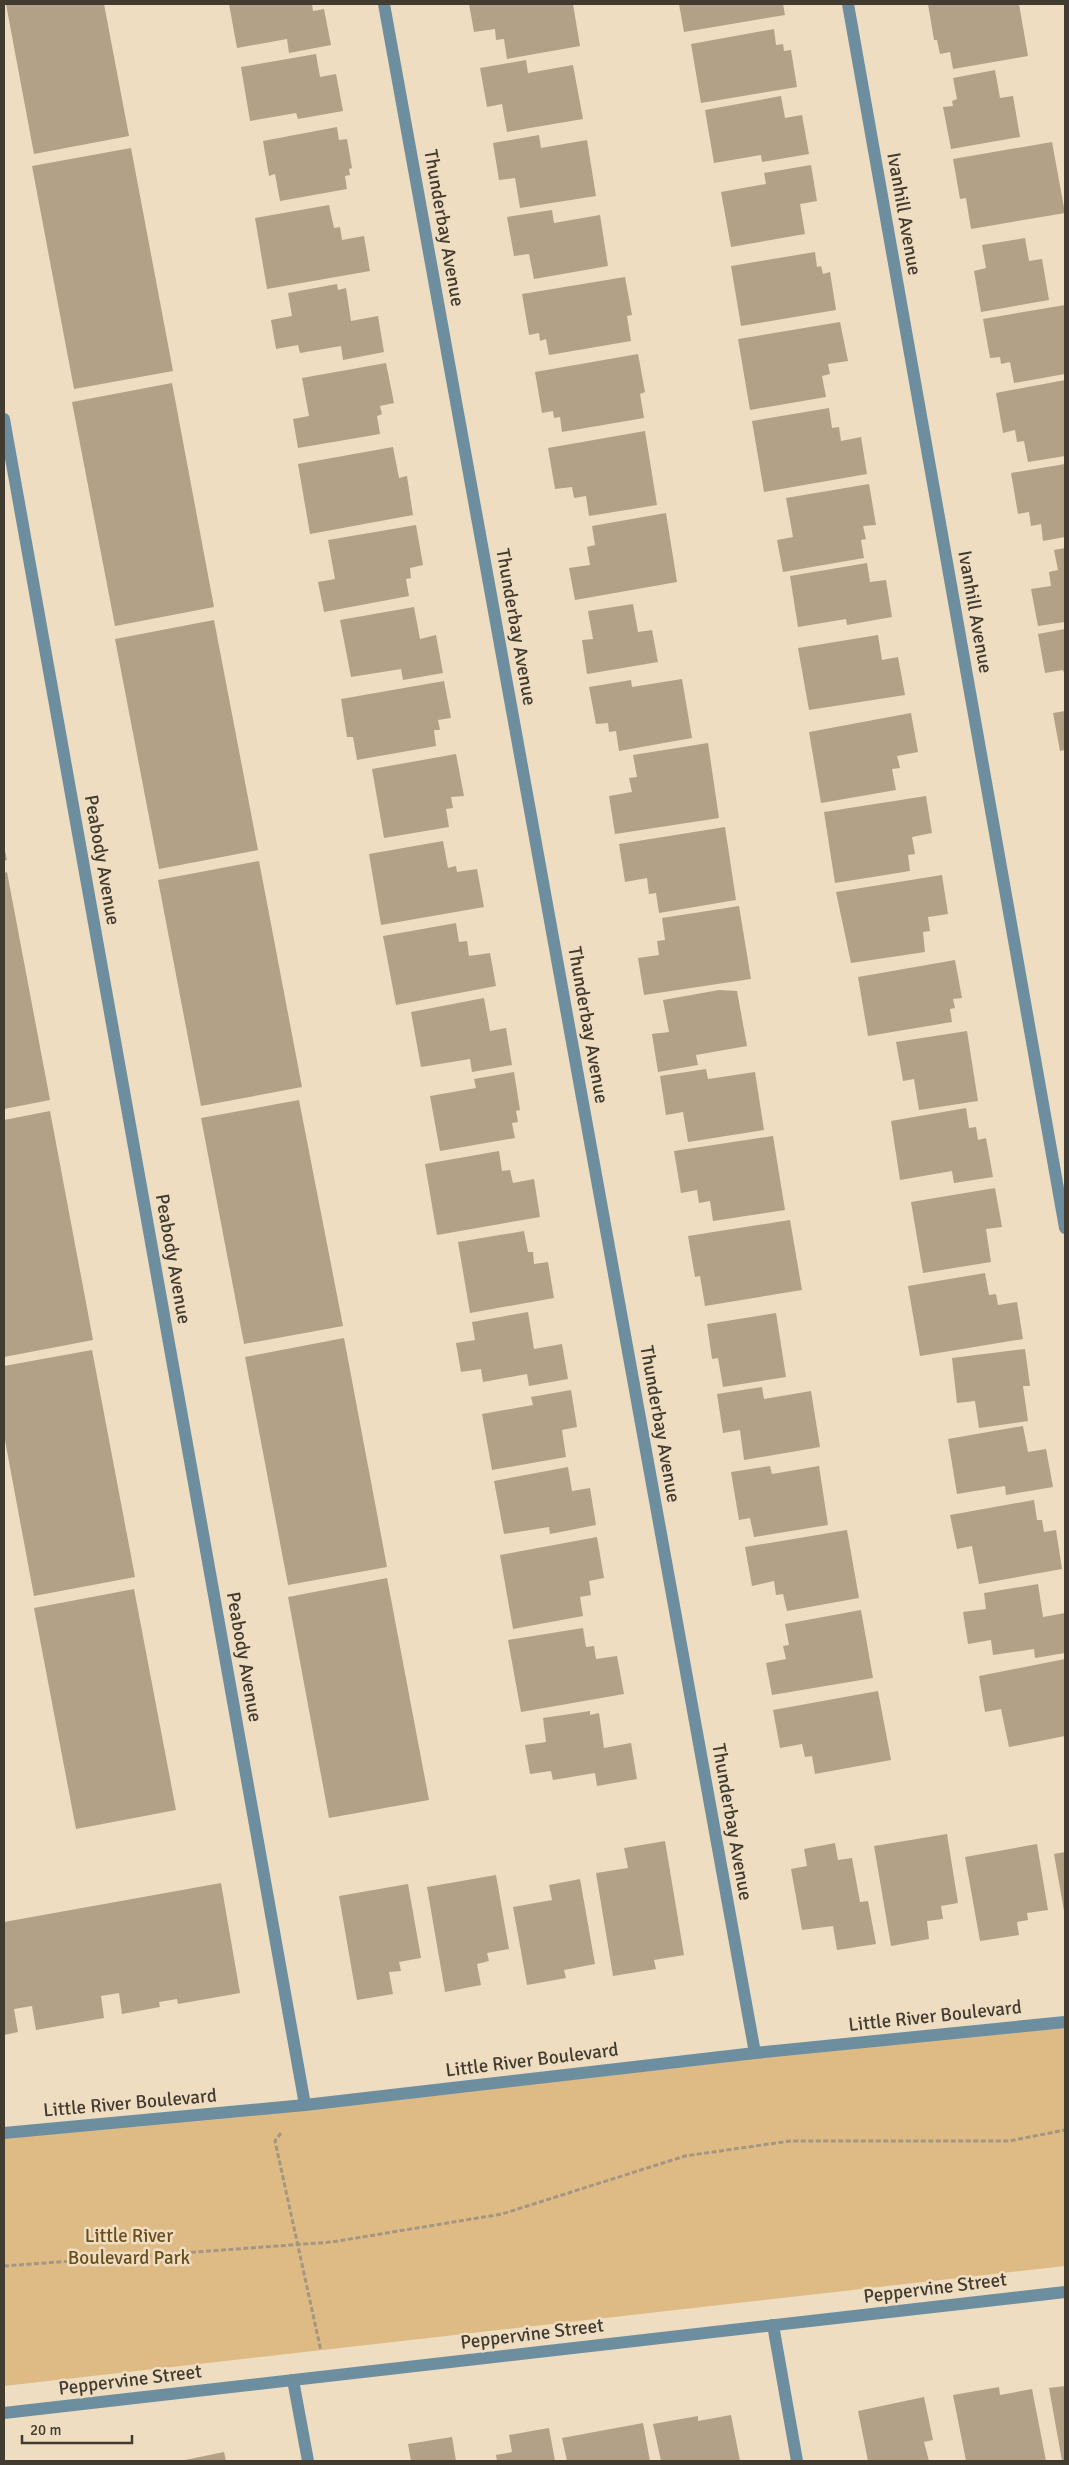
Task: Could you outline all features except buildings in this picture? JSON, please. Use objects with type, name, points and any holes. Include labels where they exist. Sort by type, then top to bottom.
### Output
[{"type":"street","name":"Thunderbay Avenue","points":[[384,4],[754,2053]]},
{"type":"street","name":"Ivanhill Avenue","points":[[848,4],[1065,1228]]},
{"type":"street","name":"Peabody Avenue","points":[[4,418],[305,2105]]},
{"type":"street","name":"Little River Boulevard","points":[[4,2133],[305,2105],[754,2053],[1065,2022]]},
{"type":"street","name":"Peppervine Street","points":[[4,2413],[1065,2292]]},
{"type":"street","points":[[773,2325],[797,2461]]},
{"type":"street","points":[[293,2380],[308,2461]]},
{"type":"path","points":[[4,2266],[332,2242],[502,2214],[685,2156],[790,2141],[1010,2141],[1065,2130]]},
{"type":"path","points":[[274,2140],[321,2351]]},
{"type":"green space","name":"Little River Boulevard Park","points":[[1065,2022],[1065,2266],[4,2386],[4,2133]]}]
